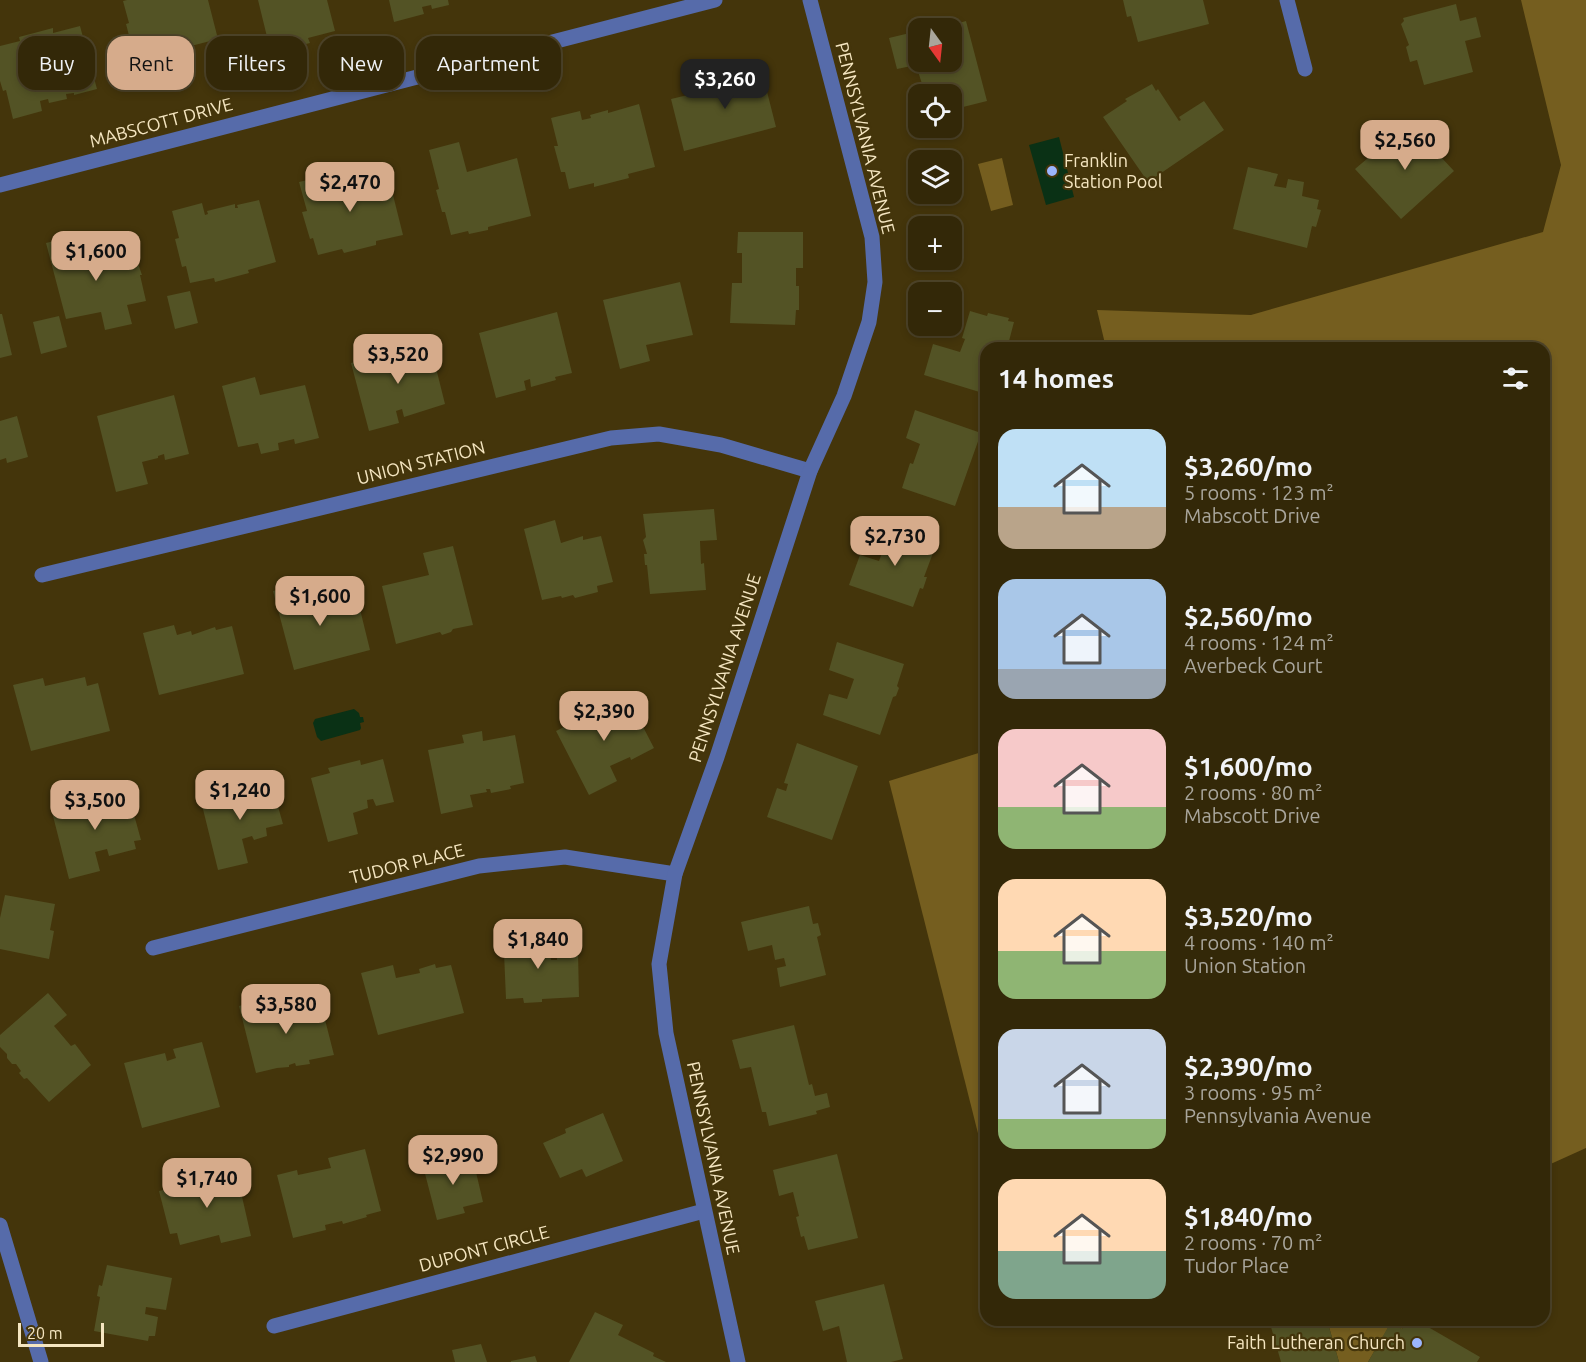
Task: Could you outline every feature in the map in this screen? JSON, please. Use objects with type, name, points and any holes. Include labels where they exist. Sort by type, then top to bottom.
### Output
[{"type":"street","name":"MABSCOTT DRIVE","points":[[0,185],[715,0]]},
{"type":"street","name":"PENNSYLVANIA AVENUE","points":[[739,1361],[666,1033],[659,964],[675,874],[717,757],[810,471],[844,396],[869,322],[875,282],[872,237],[810,0]]},
{"type":"street","points":[[1287,0],[1305,69]]},
{"type":"street","name":"UNION STATION","points":[[42,575],[611,438],[659,434],[721,445],[810,471]]},
{"type":"street","name":"TUDOR PLACE","points":[[153,948],[478,866],[565,857],[675,874]]},
{"type":"street","name":"DUPONT CIRCLE","points":[[274,1326],[704,1210]]},
{"type":"street","points":[[0,1225],[40,1362]]},
{"type":"shaded area","points":[[1521,0],[1586,0],[1586,1148],[1550,1164],[1550,342],[1105,342],[1097,310],[1251,315],[1543,232],[1561,165]]},
{"type":"shaded area","name":"Franklin Station Pool","points":[[1059,137],[1074,197],[1046,205],[1029,145]]},
{"type":"shaded area","points":[[1002,158],[1013,205],[991,211],[978,164]]},
{"type":"shaded area","points":[[354,709],[360,717],[363,717],[364,722],[360,723],[360,730],[321,741],[317,737],[313,723],[315,719]]},
{"type":"shaded area","points":[[980,753],[980,1141],[889,781]]},
{"type":"shaded area","points":[[1329,1326],[1389,1326],[1368,1362],[1339,1362]]},
{"type":"building","points":[[208,0],[217,36],[206,36],[206,42],[194,45],[194,36],[129,36],[126,24],[129,23],[123,1]]},
{"type":"building","points":[[258,0],[327,0],[335,31],[308,38],[310,43],[307,44],[307,36],[267,36]]},
{"type":"building","points":[[389,0],[448,0],[449,5],[432,9],[431,5],[422,7],[424,14],[394,22]]},
{"type":"building","points":[[1123,0],[1203,0],[1209,24],[1138,42],[1131,16],[1127,17]]},
{"type":"building","points":[[1456,4],[1460,21],[1476,17],[1481,37],[1465,41],[1473,72],[1424,85],[1417,60],[1410,62],[1406,47],[1409,45],[1401,24],[1404,21],[1403,18]]},
{"type":"building","points":[[966,21],[987,101],[962,107],[962,84],[922,84],[918,72],[962,72],[962,22]]},
{"type":"building","points":[[80,26],[83,36],[23,36],[53,28],[53,33]]},
{"type":"building","points":[[908,33],[908,67],[897,69],[889,38]]},
{"type":"building","points":[[18,42],[18,90],[93,90],[74,95],[74,93],[66,94],[67,99],[49,103],[48,99],[40,101],[42,111],[13,119],[6,90],[3,91],[0,81],[0,46]]},
{"type":"building","points":[[760,64],[776,127],[684,151],[671,99],[692,94],[690,89],[712,83],[714,88],[729,84],[726,73]]},
{"type":"building","points":[[1152,84],[1156,91],[1158,89],[1179,121],[1181,120],[1179,117],[1204,101],[1224,130],[1148,182],[1103,117],[1127,101],[1125,99]]},
{"type":"building","points":[[639,104],[655,167],[628,174],[629,178],[594,187],[594,183],[569,189],[565,172],[561,172],[554,146],[558,146],[551,118],[580,111],[582,120],[591,118],[590,115],[608,110],[608,113]]},
{"type":"building","points":[[1413,127],[1454,171],[1401,219],[1355,169],[1401,130],[1405,134]]},
{"type":"building","points":[[459,142],[467,172],[517,158],[531,216],[488,227],[488,230],[451,235],[436,190],[439,189],[429,150]]},
{"type":"building","points":[[1248,167],[1278,174],[1274,186],[1286,188],[1288,179],[1304,182],[1302,196],[1319,200],[1317,209],[1321,210],[1316,227],[1312,226],[1307,248],[1233,229]]},
{"type":"building","points":[[387,171],[403,235],[376,241],[376,245],[344,253],[342,249],[318,255],[313,238],[310,239],[302,212],[307,211],[299,182],[329,175],[332,187],[340,185],[339,182],[357,178],[358,181],[366,179],[365,176]]},
{"type":"building","points":[[259,200],[276,262],[248,270],[249,273],[215,282],[214,278],[190,283],[186,266],[182,267],[175,239],[179,238],[172,211],[202,203],[205,215],[208,214],[207,211],[235,204],[235,208],[238,208],[237,205]]},
{"type":"building","points":[[738,232],[803,232],[803,268],[796,268],[799,310],[796,310],[795,325],[730,323],[732,283],[742,283],[742,253],[737,253]]},
{"type":"building","points":[[79,235],[84,258],[132,246],[142,275],[140,275],[146,301],[127,305],[132,324],[105,330],[101,312],[66,319],[46,243]]},
{"type":"building","points":[[680,282],[693,335],[646,345],[650,361],[620,369],[603,300]]},
{"type":"building","points":[[190,291],[198,323],[175,329],[167,296]]},
{"type":"building","points":[[970,311],[987,316],[988,313],[1009,318],[1008,321],[1014,322],[1009,341],[1014,342],[980,342],[980,392],[924,375],[933,344],[960,352],[965,339],[962,338]]},
{"type":"building","points":[[557,312],[572,373],[531,387],[530,379],[524,381],[526,390],[496,398],[479,333]]},
{"type":"building","points":[[0,314],[2,314],[12,355],[0,358]]},
{"type":"building","points":[[59,316],[67,347],[41,354],[33,322]]},
{"type":"building","points":[[430,344],[445,404],[404,417],[402,409],[396,411],[399,423],[369,431],[351,363]]},
{"type":"building","points":[[255,377],[260,395],[305,385],[319,438],[295,444],[294,439],[278,443],[279,450],[261,454],[258,443],[238,447],[222,386]]},
{"type":"building","points":[[174,395],[189,454],[165,460],[164,454],[142,462],[148,484],[116,492],[97,416]]},
{"type":"building","points":[[915,410],[980,433],[955,506],[902,488],[910,463],[913,464],[920,444],[906,438]]},
{"type":"building","points":[[17,416],[28,457],[7,463],[6,458],[0,460],[0,421]]},
{"type":"building","points":[[714,509],[717,540],[700,541],[701,564],[704,563],[706,590],[650,594],[644,554],[647,554],[643,540],[646,537],[643,514]]},
{"type":"building","points":[[555,520],[561,543],[583,536],[583,540],[601,536],[613,582],[597,586],[598,592],[575,598],[573,595],[542,600],[524,529]]},
{"type":"building","points":[[884,527],[936,545],[924,577],[927,577],[923,589],[920,588],[913,607],[849,585],[860,555],[879,561],[882,553],[871,550],[878,531],[883,532]]},
{"type":"building","points":[[453,546],[473,625],[453,629],[442,635],[440,632],[396,644],[382,586],[429,575],[423,553]]},
{"type":"building","points":[[303,584],[310,609],[332,603],[331,599],[356,593],[370,650],[294,670],[273,591]]},
{"type":"building","points":[[174,625],[177,635],[191,631],[192,635],[215,627],[216,630],[232,626],[244,674],[159,695],[143,633]]},
{"type":"building","points":[[837,642],[904,664],[897,686],[899,688],[896,696],[893,697],[880,735],[823,715],[829,694],[847,699],[854,679],[829,670]]},
{"type":"building","points":[[85,677],[87,686],[98,683],[110,731],[31,751],[13,685],[43,678],[45,686]]},
{"type":"building","points":[[627,696],[654,748],[631,760],[630,757],[610,766],[617,781],[589,795],[556,731],[576,721],[576,718]]},
{"type":"building","points":[[482,731],[483,741],[515,735],[524,783],[510,786],[511,789],[491,793],[490,789],[486,789],[487,792],[470,795],[473,807],[441,814],[428,750],[464,743],[462,735]]},
{"type":"building","points":[[797,743],[858,766],[832,840],[767,817],[777,788],[786,791],[788,784],[784,783]]},
{"type":"building","points":[[383,759],[394,802],[376,806],[373,799],[367,800],[368,808],[353,813],[358,834],[328,842],[311,778],[330,773],[328,768],[360,760],[361,765]]},
{"type":"building","points":[[258,782],[259,786],[271,782],[283,824],[266,828],[267,836],[254,840],[252,836],[242,839],[248,863],[218,870],[201,801],[217,797],[215,793]]},
{"type":"building","points":[[104,788],[107,799],[128,793],[141,840],[134,841],[136,849],[109,856],[107,849],[95,852],[100,871],[69,879],[52,812],[86,804],[83,794]]},
{"type":"building","points":[[5,895],[55,904],[50,930],[54,931],[49,959],[0,949],[0,918]]},
{"type":"building","points":[[809,906],[813,924],[818,923],[821,935],[817,937],[826,975],[780,987],[777,968],[786,966],[784,958],[775,960],[772,945],[748,951],[741,922]]},
{"type":"building","points":[[503,930],[536,930],[535,952],[550,952],[551,960],[557,960],[557,951],[578,952],[579,997],[542,999],[542,1002],[524,1003],[523,998],[506,999]]},
{"type":"building","points":[[435,964],[436,968],[451,965],[464,1013],[378,1035],[361,973],[393,965],[396,978],[420,973],[419,969]]},
{"type":"building","points":[[48,993],[67,1015],[54,1026],[71,1046],[75,1044],[91,1065],[49,1102],[27,1078],[24,1079],[16,1064],[12,1064],[0,1047],[0,1035]]},
{"type":"building","points":[[268,998],[273,1015],[295,1010],[295,1006],[320,1000],[334,1055],[309,1060],[310,1064],[296,1066],[295,1063],[289,1067],[256,1073],[239,1006]]},
{"type":"building","points":[[794,1025],[809,1085],[812,1084],[815,1096],[827,1093],[830,1107],[816,1111],[817,1114],[769,1126],[766,1112],[762,1112],[751,1067],[740,1069],[732,1040]]},
{"type":"building","points":[[202,1042],[220,1107],[142,1128],[124,1063],[165,1053],[167,1061],[176,1058],[173,1049]]},
{"type":"building","points":[[603,1113],[623,1161],[586,1177],[582,1169],[560,1178],[543,1143],[566,1133],[565,1129]]},
{"type":"building","points":[[365,1149],[381,1211],[343,1224],[342,1221],[325,1225],[326,1230],[293,1238],[277,1175],[297,1170],[298,1175],[331,1168],[328,1158]]},
{"type":"building","points":[[837,1154],[858,1238],[808,1250],[804,1236],[801,1237],[793,1192],[779,1196],[773,1170]]},
{"type":"building","points":[[472,1155],[483,1202],[463,1207],[465,1213],[437,1220],[423,1166]]},
{"type":"building","points":[[235,1166],[251,1236],[221,1243],[219,1235],[180,1245],[177,1233],[170,1234],[159,1191],[209,1179],[208,1173]]},
{"type":"building","points":[[107,1265],[172,1278],[166,1310],[146,1307],[145,1314],[158,1317],[155,1336],[149,1336],[148,1341],[94,1331],[100,1297],[97,1296],[99,1285],[102,1286]]},
{"type":"building","points":[[884,1284],[903,1359],[891,1362],[847,1362],[839,1326],[823,1331],[815,1301]]},
{"type":"building","points":[[595,1312],[623,1325],[618,1335],[654,1353],[653,1356],[666,1362],[569,1362]]},
{"type":"building","name":"Faith Lutheran Church","points":[[1271,1326],[1329,1326],[1339,1362],[1281,1362]]},
{"type":"building","name":"Faith Lutheran Church","points":[[1389,1326],[1397,1326],[1402,1329],[1404,1326],[1426,1326],[1480,1357],[1477,1362],[1368,1362]]},
{"type":"building","points":[[481,1344],[487,1362],[455,1362],[452,1350]]},
{"type":"building","points":[[535,1356],[537,1362],[511,1362],[511,1361]]},
{"type":"place","name":"Franklin Station Pool","points":[[1052,171]]},
{"type":"place","name":"Faith Lutheran Church","points":[[1417,1343]]}]
